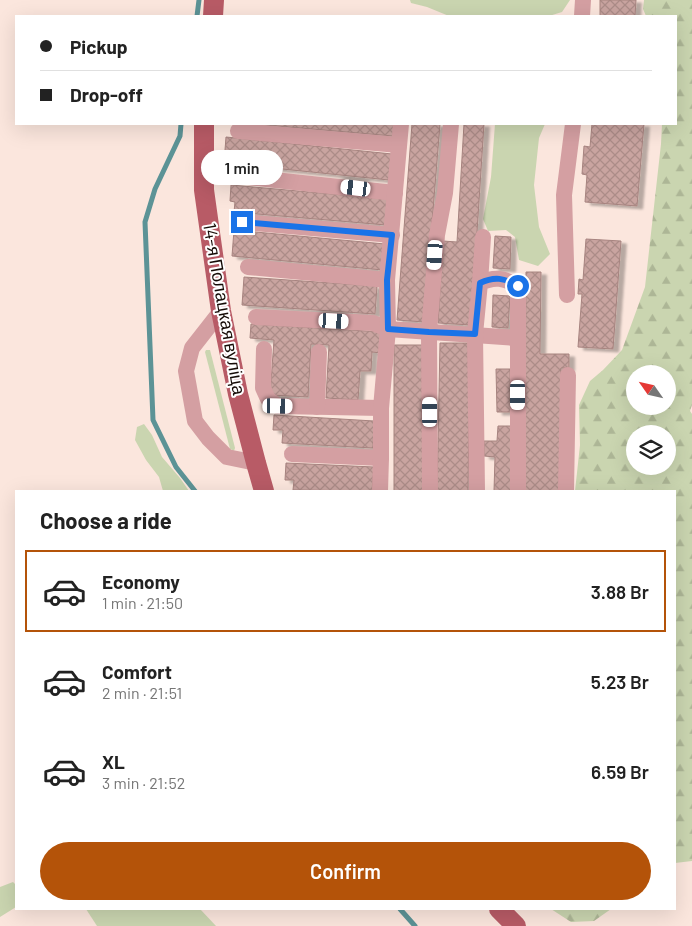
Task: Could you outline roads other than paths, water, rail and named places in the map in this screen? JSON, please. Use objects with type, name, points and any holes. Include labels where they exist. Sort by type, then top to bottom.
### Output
[{"type":"main road","points":[[212,15],[214,0]]},
{"type":"main road","name":"14-я Полацкая вуліца","points":[[204,125],[204,190],[221,311],[238,394],[264,490]]},
{"type":"main road","points":[[500,910],[516,926]]},
{"type":"street","points":[[582,15],[583,0]]},
{"type":"street","points":[[380,490],[380,408],[388,329],[387,280],[401,125]]},
{"type":"street","points":[[430,490],[429,332],[437,235],[445,193],[450,125]]},
{"type":"street","points":[[567,295],[564,195],[573,125]]},
{"type":"street","points":[[238,131],[399,145]]},
{"type":"street","points":[[238,176],[395,193]]},
{"type":"street","points":[[242,222],[392,235]]},
{"type":"street","points":[[476,490],[475,334],[483,237]]},
{"type":"street","points":[[248,267],[387,280]]},
{"type":"street","points":[[480,283],[490,278],[507,280],[518,286],[518,490]]},
{"type":"street","points":[[221,311],[192,348],[186,371],[196,421],[208,438],[226,457],[256,463]]},
{"type":"street","points":[[256,317],[373,323],[388,329],[518,338]]},
{"type":"street","points":[[264,349],[263,388],[268,400],[278,406],[380,408]]},
{"type":"street","points":[[317,407],[319,352]]},
{"type":"street","points":[[566,490],[568,375]]},
{"type":"street","points":[[292,454],[381,458]]},
{"type":"waterway","points":[[197,15],[199,0]]},
{"type":"waterway","points":[[181,125],[180,136],[155,189],[145,222],[153,420],[176,467],[194,490]]},
{"type":"waterway","points":[[401,910],[415,926]]}]
